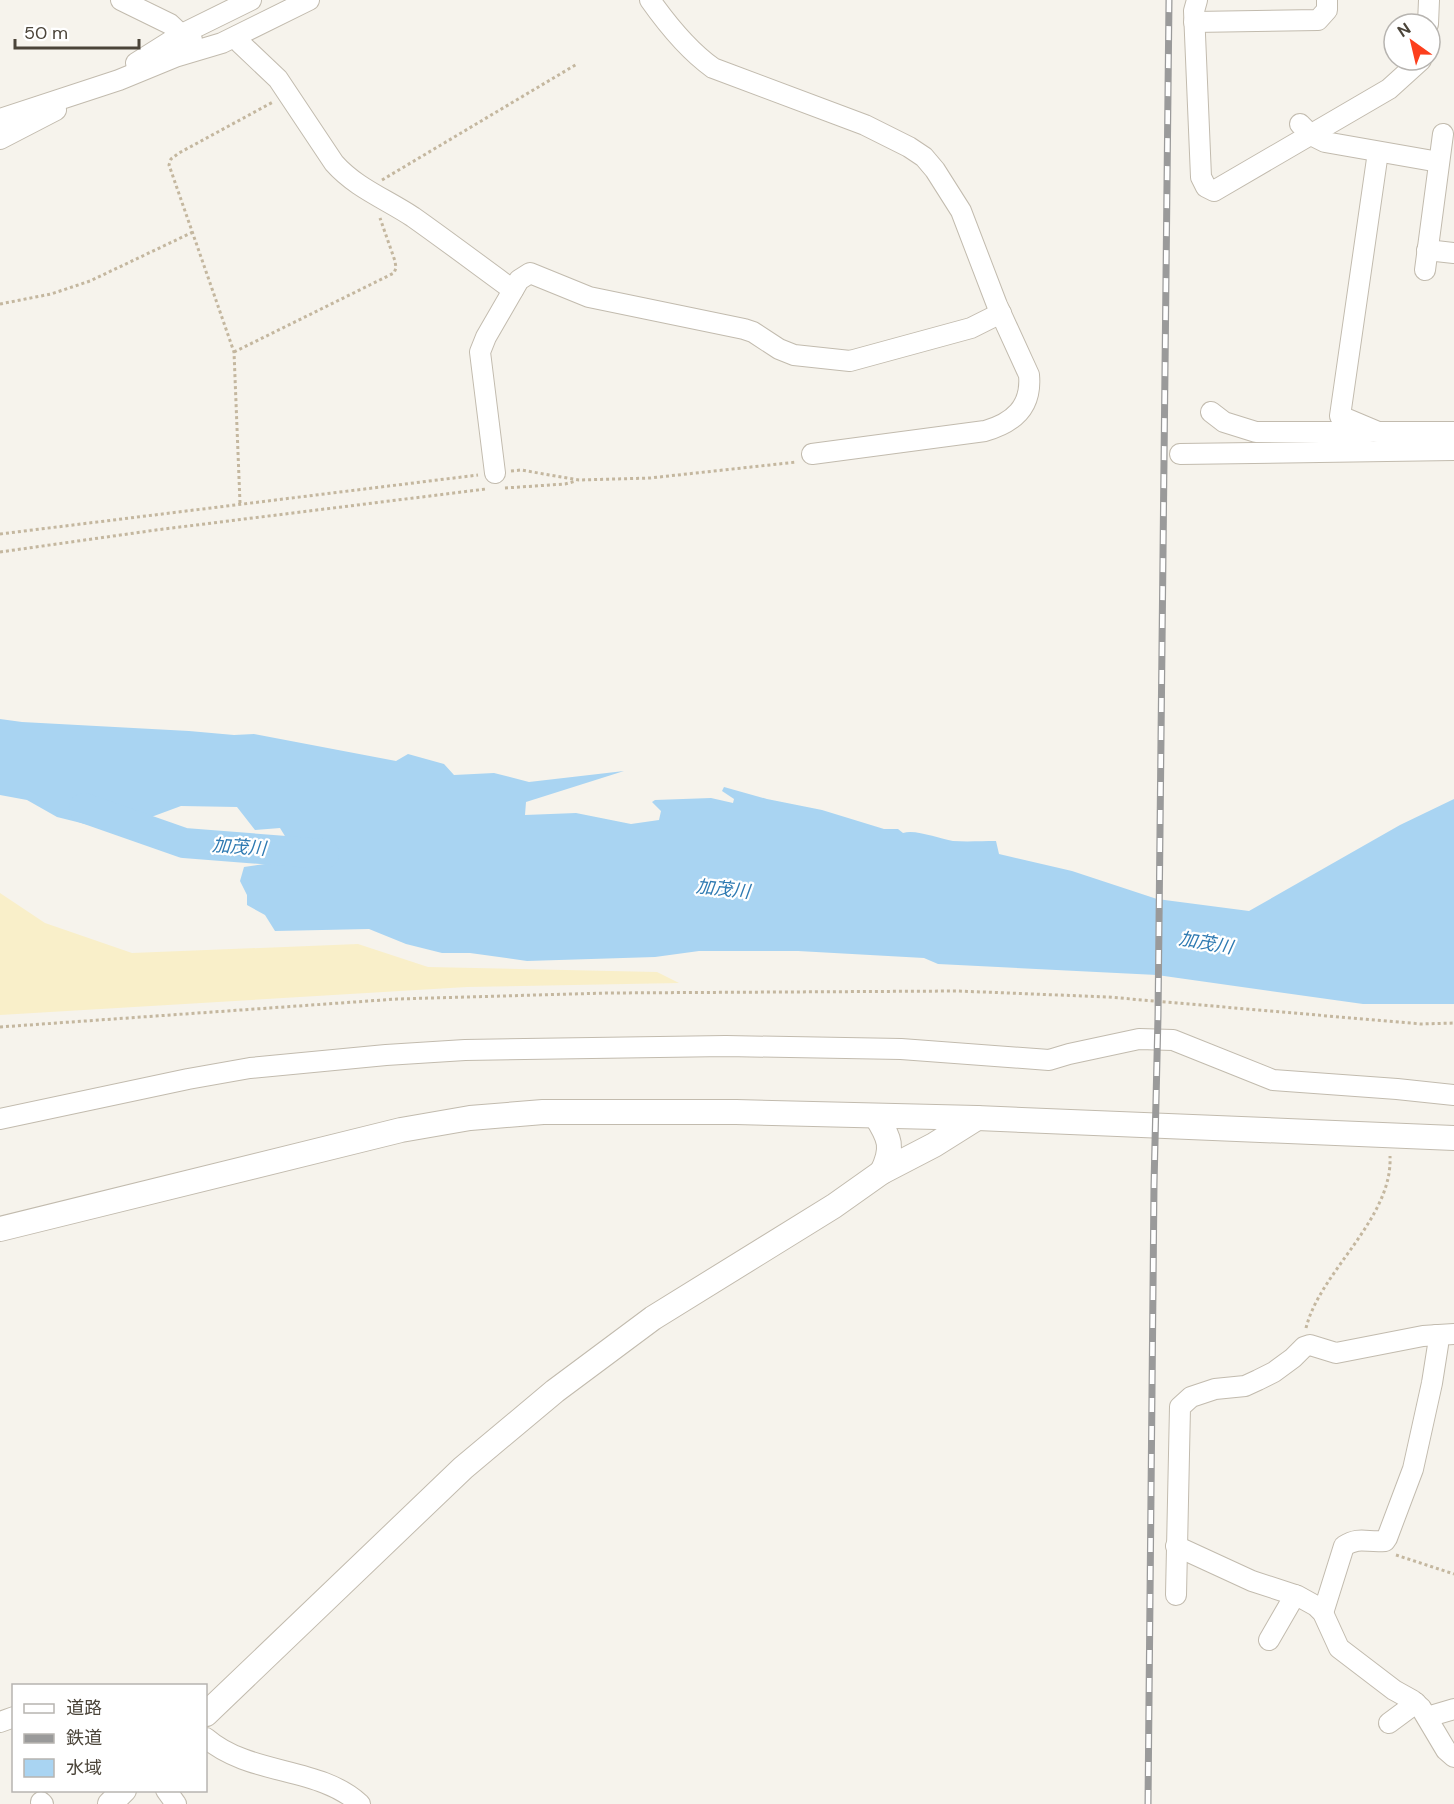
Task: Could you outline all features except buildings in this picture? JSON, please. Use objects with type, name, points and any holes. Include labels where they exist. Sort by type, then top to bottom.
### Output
[{"type":"street","points":[[121,0],[170,24],[190,40],[237,36],[287,0]]},
{"type":"street","points":[[0,139],[94,88],[182,34],[251,0]]},
{"type":"street","points":[[0,119],[94,88],[237,36],[309,0]]},
{"type":"street","points":[[650,0],[663,18],[713,68],[865,125],[924,157],[961,211],[1001,313],[1029,375],[1030,388],[1021,410],[999,427],[985,431],[812,454]]},
{"type":"street","points":[[1197,0],[1194,22],[1201,177],[1206,187],[1214,191],[1306,129],[1389,89],[1408,72]]},
{"type":"street","points":[[1194,22],[1318,20],[1327,10],[1328,0]]},
{"type":"street","points":[[237,36],[240,43],[267,66],[334,164],[345,176],[412,217],[513,290]]},
{"type":"street","points":[[1306,129],[1325,142],[1439,162]]},
{"type":"street","points":[[1425,270],[1443,134]]},
{"type":"street","points":[[1378,152],[1340,416],[1378,432]]},
{"type":"street","points":[[1427,250],[1454,252]]},
{"type":"street","points":[[495,473],[480,352],[513,290],[525,275],[535,273],[589,297],[744,329],[794,355],[840,361],[861,358],[960,331],[983,323],[1001,313]]},
{"type":"street","points":[[1211,412],[1224,422],[1256,432],[1454,432]]},
{"type":"street","points":[[1180,454],[1454,450]]},
{"type":"street","points":[[0,1119],[250,1068],[465,1050],[726,1046],[901,1049],[1049,1060],[1139,1039],[1173,1040],[1274,1080],[1454,1095]]},
{"type":"street","points":[[0,1229],[401,1130],[470,1118],[566,1112],[736,1112],[977,1118],[1454,1138]]},
{"type":"street","points":[[876,1116],[891,1148],[882,1172]]},
{"type":"street","points":[[207,1713],[463,1468],[555,1391],[653,1318],[834,1206],[882,1172],[934,1145],[977,1118]]},
{"type":"street","points":[[1176,1595],[1180,1407],[1191,1397],[1199,1394],[1215,1389],[1245,1386],[1258,1380],[1274,1372],[1310,1345],[1336,1353],[1445,1334]]},
{"type":"street","points":[[1323,1613],[1344,1546],[1354,1539],[1385,1541],[1413,1469],[1432,1383],[1437,1345],[1445,1334]]},
{"type":"street","points":[[1176,1546],[1252,1581],[1310,1602],[1323,1613],[1339,1648],[1422,1710],[1446,1750],[1454,1757]]},
{"type":"street","points":[[1269,1640],[1295,1595]]},
{"type":"street","points":[[1389,1723],[1422,1710],[1454,1709]]},
{"type":"street","points":[[207,1739],[219,1749],[236,1757],[256,1765],[326,1784],[352,1797],[360,1804]]},
{"type":"street","points":[[110,1804],[123,1792]]},
{"type":"street","points":[[167,1792],[176,1804]]},
{"type":"path","points":[[240,503],[234,351],[169,165],[171,159],[288,94]]},
{"type":"path","points":[[0,304],[51,294],[90,281],[193,232]]},
{"type":"path","points":[[0,534],[521,470],[579,480],[650,478],[805,461],[812,454]]},
{"type":"path","points":[[0,552],[484,489],[565,484],[579,480]]},
{"type":"path","points":[[0,1028],[397,999],[607,993],[935,991],[1108,998],[1421,1024],[1454,1023]]},
{"type":"path","points":[[1307,1346],[1303,1338],[1308,1318],[1359,1238],[1385,1187],[1391,1168],[1389,1136]]},
{"type":"path","points":[[1385,1541],[1389,1552],[1454,1574]]},
{"type":"sand","points":[[0,893],[45,923],[132,953],[358,944],[428,967],[657,972],[679,983],[467,987],[0,1015]]},
{"type":"water","points":[[0,719],[234,735],[254,734],[396,761],[408,754],[444,764],[454,775],[494,773],[529,782],[624,771],[526,802],[525,815],[576,813],[631,824],[659,820],[661,811],[652,802],[655,800],[711,798],[733,803],[734,799],[722,791],[724,787],[767,799],[822,810],[884,829],[898,829],[903,833],[921,833],[953,841],[996,841],[999,854],[1072,871],[1157,899],[1249,911],[1400,825],[1454,799],[1454,1004],[1363,1004],[1157,975],[938,964],[924,958],[798,951],[699,951],[655,957],[527,961],[470,953],[442,953],[406,944],[369,929],[275,931],[265,915],[247,905],[247,895],[240,881],[244,867],[265,864],[263,857],[281,858],[288,841],[280,828],[255,830],[237,807],[181,806],[154,816],[89,825],[57,817],[27,800],[0,795]]},
{"type":"waterway","name":"加茂川","points":[[84,808],[184,843],[324,854]]},
{"type":"railway","points":[[1148,1804],[1169,0]]}]
